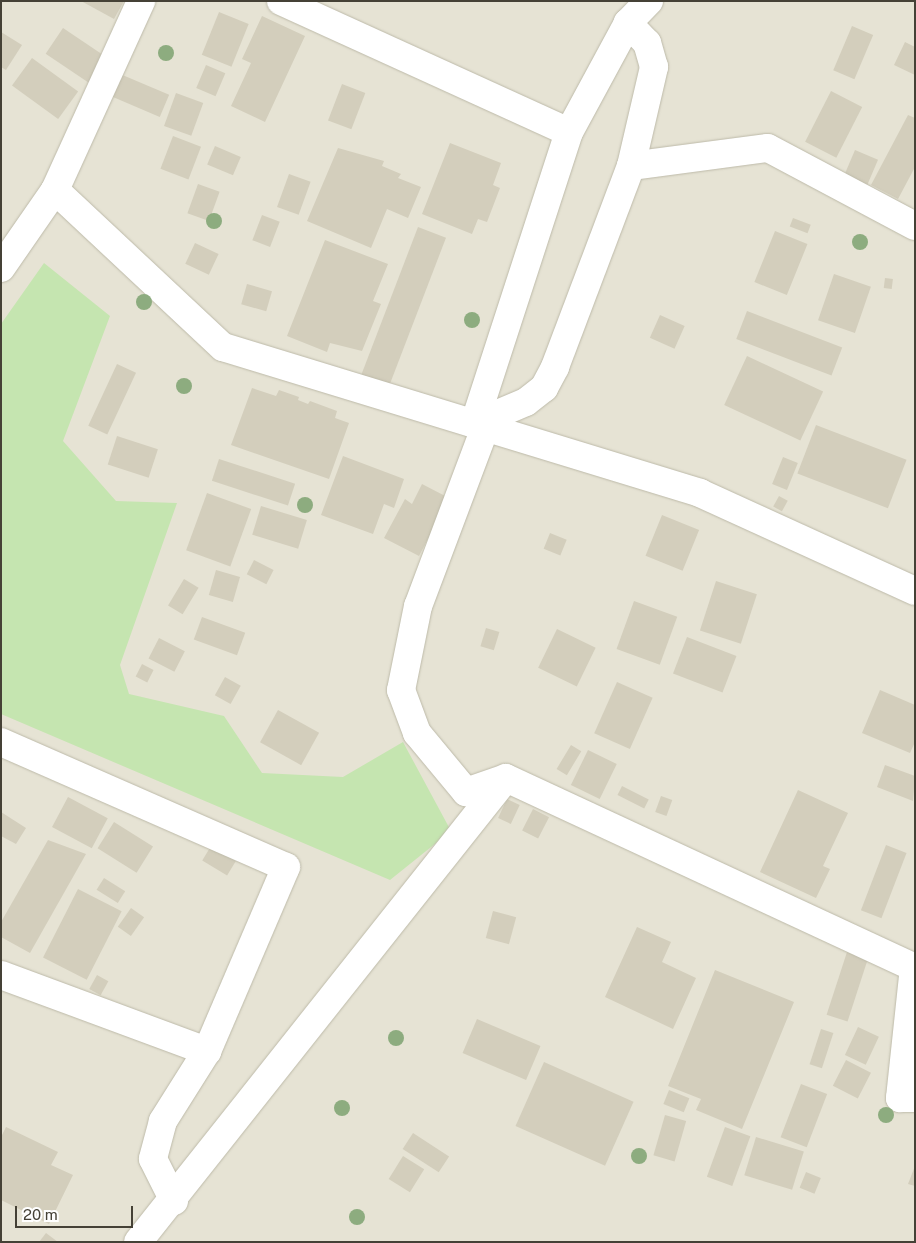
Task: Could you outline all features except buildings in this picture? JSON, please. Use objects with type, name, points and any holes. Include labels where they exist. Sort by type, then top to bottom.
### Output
[{"type":"street","points":[[1,268],[55,190],[140,1]]},
{"type":"street","points":[[281,1],[569,132]]},
{"type":"street","points":[[649,1],[628,23],[569,132],[480,426],[418,606],[401,690],[417,733],[466,792],[506,778],[914,967],[900,1098],[915,1098]]},
{"type":"street","points":[[480,426],[526,402],[544,388],[631,166],[654,67],[647,43],[628,23]]},
{"type":"street","points":[[631,166],[768,148],[915,226]]},
{"type":"street","points":[[55,190],[223,347],[700,493],[915,592]]},
{"type":"street","points":[[1,742],[286,866],[207,1051],[162,1122],[153,1159],[174,1200]]},
{"type":"street","points":[[138,1242],[174,1200],[506,778]]},
{"type":"street","points":[[1,975],[207,1051]]},
{"type":"shaded area","points":[[1,1],[915,1],[915,1242],[1,1242]]},
{"type":"green space","points":[[44,263],[110,316],[63,441],[116,501],[177,503],[120,665],[129,694],[224,716],[262,773],[343,777],[403,742],[451,831],[390,880],[1,714],[1,324]]}]
